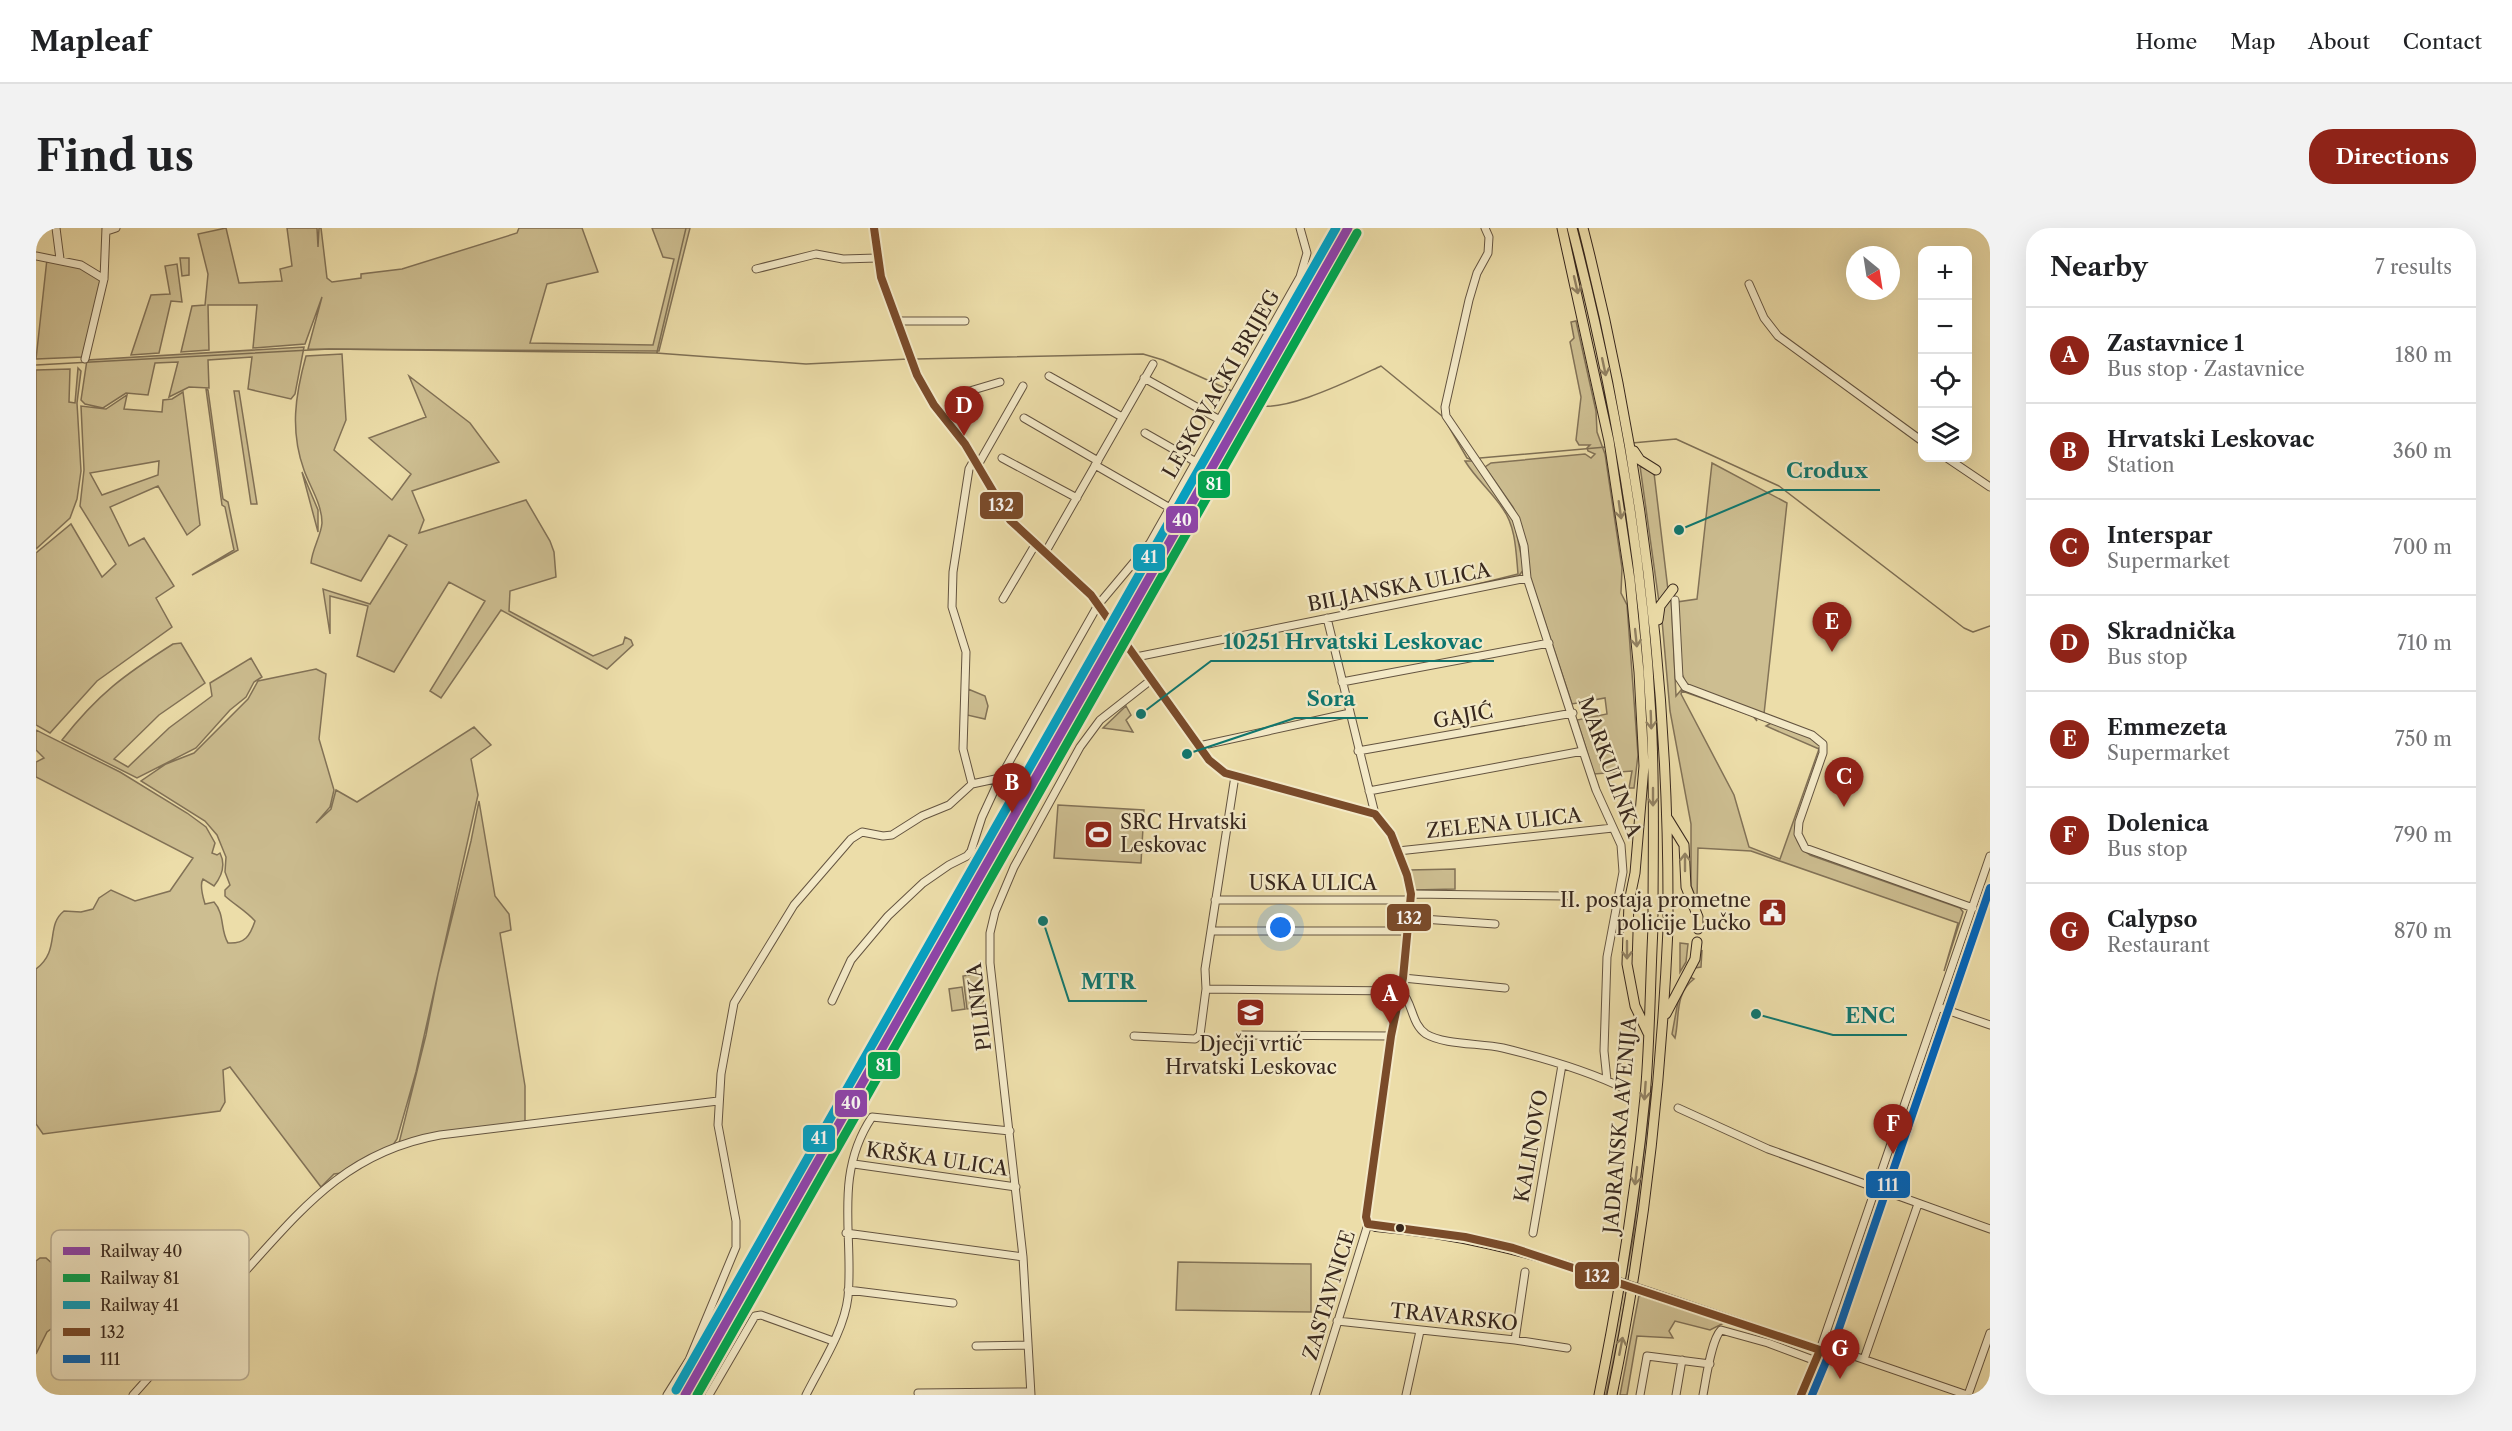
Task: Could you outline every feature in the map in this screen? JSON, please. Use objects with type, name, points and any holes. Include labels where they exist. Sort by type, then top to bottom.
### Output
[{"type":"highway","points":[[1562,228],[1614,440]]},
{"type":"highway","points":[[1572,228],[1635,546],[1651,715],[1653,916]]},
{"type":"highway","points":[[1583,228],[1610,339],[1630,442],[1649,566],[1656,634],[1668,819],[1668,916]]},
{"type":"highway","points":[[1630,442],[1640,460],[1656,470]]},
{"type":"highway","points":[[1616,452],[1630,580],[1644,766],[1635,873],[1629,902],[1627,963],[1635,1006],[1648,1032]]},
{"type":"highway","points":[[1656,634],[1660,606],[1673,589]]},
{"type":"highway","points":[[1668,819],[1684,845],[1686,887],[1698,917],[1698,929]]},
{"type":"highway","name":"JADRANSKA AVENIJA","points":[[1599,1395],[1626,1251],[1642,1118],[1647,1065],[1653,928]]},
{"type":"highway","name":"JADRANSKA AVENIJA","points":[[1612,1395],[1632,1289],[1649,1174],[1664,1018],[1668,928]]},
{"type":"highway","points":[[1664,1018],[1695,959],[1698,942]]},
{"type":"main road","points":[[874,228],[877,258],[911,359],[934,405],[955,430],[1010,520],[1035,545],[1082,585],[1199,746],[1218,768],[1235,776],[1375,814],[1386,825],[1398,851],[1410,897]]},
{"type":"main road","name":"ZASTAVNICE","points":[[1368,1224],[1366,1217],[1391,1036],[1403,978],[1410,897]]},
{"type":"main road","points":[[1368,1224],[1376,1227],[1465,1237],[1514,1248],[1821,1347],[1801,1395]]},
{"type":"street","points":[[56,228],[60,259]]},
{"type":"street","points":[[85,358],[104,279],[107,230],[116,228]]},
{"type":"street","name":"LESKOVAČKI BRIJEG","points":[[832,1001],[850,960],[888,916],[923,883],[968,856],[1000,778],[1098,605],[1150,543],[1237,393],[1300,278],[1306,253],[1300,228]]},
{"type":"street","name":"MARKULINKA","points":[[1485,228],[1489,237],[1488,253],[1477,273],[1445,406],[1446,416],[1473,459],[1505,499],[1516,519],[1524,546],[1527,578],[1573,713],[1596,790],[1621,845],[1623,860],[1606,957],[1604,1051],[1607,1080]]},
{"type":"street","points":[[756,269],[816,254],[843,259],[877,258]]},
{"type":"street","points":[[36,256],[60,259],[90,269],[104,279]]},
{"type":"street","points":[[1749,284],[1764,318],[1778,336],[1918,438]]},
{"type":"street","points":[[897,321],[965,321]]},
{"type":"street","points":[[1045,553],[1153,364]]},
{"type":"street","points":[[1049,376],[1122,417]]},
{"type":"street","points":[[1144,378],[1220,420]]},
{"type":"street","points":[[955,430],[963,393],[1000,382]]},
{"type":"street","points":[[972,784],[963,749],[966,652],[952,606],[953,572],[969,469],[976,462],[1023,386]]},
{"type":"street","points":[[1024,418],[1170,508]]},
{"type":"street","points":[[1145,433],[1196,462]]},
{"type":"street","points":[[1002,458],[1077,498]]},
{"type":"street","points":[[1953,462],[1990,488]]},
{"type":"street","points":[[1003,599],[1035,545]]},
{"type":"street","name":"BILJANSKA ULICA","points":[[1136,657],[1527,578]]},
{"type":"street","points":[[1675,600],[1679,678],[1685,687],[1821,740],[1823,753],[1797,829],[1805,848],[1972,908]]},
{"type":"street","points":[[1327,618],[1375,814]]},
{"type":"street","points":[[1342,682],[1549,643]]},
{"type":"street","name":"PILINKA","points":[[918,1393],[1030,1393],[1023,1257],[990,963],[991,924],[1014,867],[1080,747],[1100,720],[1151,680]]},
{"type":"street","points":[[1199,746],[1350,713]]},
{"type":"street","name":"GAJIĆ","points":[[1358,751],[1573,713]]},
{"type":"street","points":[[1369,791],[1583,751]]},
{"type":"street","points":[[1134,1036],[1195,1039],[1200,1035],[1206,989],[1205,969],[1235,776]]},
{"type":"street","points":[[668,1395],[689,1360],[736,1247],[736,1221],[718,1125],[718,1101],[734,1003],[805,890],[857,834],[864,832],[883,837],[896,833],[922,816],[952,804],[972,784],[1000,778]]},
{"type":"street","name":"ZELENA ULICA","points":[[1398,851],[1613,828]]},
{"type":"street","points":[[1990,856],[1821,1347],[1864,1359],[1968,1395],[1990,1333]]},
{"type":"street","name":"USKA ULICA","points":[[1215,900],[1566,896]]},
{"type":"street","points":[[1408,918],[1495,924]]},
{"type":"street","points":[[1211,931],[1407,932]]},
{"type":"street","points":[[1403,978],[1505,988]]},
{"type":"street","points":[[1206,989],[1401,991],[1414,1019],[1426,1034],[1501,1048],[1562,1065],[1607,1080],[1625,1089]]},
{"type":"street","points":[[1938,1007],[1990,1025]]},
{"type":"street","points":[[1243,1035],[1391,1036]]},
{"type":"street","name":"KALINOVO","points":[[1533,1233],[1562,1065]]},
{"type":"street","points":[[249,1269],[321,1190],[374,1156],[405,1143],[440,1135],[718,1101]]},
{"type":"street","points":[[1678,1108],[1768,1149],[1875,1190],[1990,1230]]},
{"type":"street","points":[[806,1395],[841,1323],[848,1290],[847,1197],[860,1142],[872,1117],[1010,1131]]},
{"type":"street","name":"KRŠKA ULICA","points":[[854,1164],[1016,1187]]},
{"type":"street","points":[[1864,1359],[1917,1204]]},
{"type":"street","name":"ZASTAVNICE","points":[[1315,1395],[1368,1224]]},
{"type":"street","points":[[846,1233],[1023,1257]]},
{"type":"street","points":[[1515,1340],[1525,1272]]},
{"type":"street","points":[[848,1290],[953,1303]]},
{"type":"street","points":[[709,1395],[754,1316],[761,1315],[833,1341]]},
{"type":"street","name":"TRAVARSKO","points":[[1337,1321],[1515,1340],[1567,1348]]},
{"type":"street","points":[[1703,1395],[1718,1333],[1721,1330],[1768,1343],[1816,1361]]},
{"type":"street","points":[[1406,1395],[1420,1331]]},
{"type":"street","points":[[976,1346],[1028,1346]]},
{"type":"street","points":[[1640,1395],[1647,1356],[1710,1364]]},
{"type":"street","points":[[1676,1395],[1682,1360]]},
{"type":"street","points":[[133,1395],[147,1380]]},
{"type":"shaded area","points":[[226,228],[239,283],[282,281],[280,269],[292,266],[287,228],[317,228],[318,247],[319,228],[321,228],[327,278],[332,282],[361,278],[361,274],[402,269],[517,233],[519,228],[582,228],[598,272],[547,284],[530,343],[653,345],[674,259],[663,257],[652,228],[690,228],[659,351],[308,349],[322,297],[305,344],[253,348],[257,305],[208,305],[209,350],[181,352],[192,306],[205,305],[208,274],[198,234]]},
{"type":"shaded area","points":[[180,258],[189,258],[189,275],[182,276]]},
{"type":"shaded area","points":[[47,259],[77,265],[101,279],[83,357],[36,359]]},
{"type":"shaded area","points":[[177,264],[182,302],[171,301],[159,353],[131,355],[151,295],[170,294],[165,266]]},
{"type":"shaded area","points":[[1576,321],[1596,411],[1597,432],[1605,454],[1622,568],[1621,593],[1627,605],[1638,755],[1634,788],[1629,788],[1632,771],[1594,774],[1577,720],[1607,714],[1605,698],[1572,704],[1529,574],[1522,527],[1513,507],[1485,467],[1491,463],[1585,454],[1591,458],[1595,454],[1588,451],[1587,448],[1590,445],[1579,445],[1576,440],[1581,397],[1570,342],[1574,338],[1571,322]]},
{"type":"shaded area","points":[[304,347],[295,394],[291,399],[248,389],[252,357],[208,360],[209,388],[189,387],[169,397],[178,362],[155,363],[148,395],[126,393],[103,408],[85,404],[81,400],[87,360]]},
{"type":"shaded area","points":[[342,354],[346,420],[334,450],[392,500],[411,474],[369,438],[426,417],[409,376],[470,423],[499,462],[412,491],[424,520],[419,533],[526,500],[550,541],[554,552],[556,577],[510,591],[509,611],[593,656],[623,644],[625,637],[631,640],[633,645],[607,669],[501,610],[441,698],[430,691],[485,601],[449,582],[394,672],[357,656],[368,606],[330,596],[330,634],[323,589],[370,604],[407,545],[389,535],[361,581],[311,563],[322,523],[318,502],[304,470],[297,441],[296,413],[299,385],[306,356]]},
{"type":"shaded area","points":[[78,368],[81,371],[77,403],[81,471],[77,499],[70,518],[36,549],[36,370],[70,369],[69,402],[75,403]]},
{"type":"shaded area","points":[[206,389],[208,390],[223,499],[228,502],[238,550],[192,575],[234,550],[225,507],[222,505]]},
{"type":"shaded area","points":[[234,391],[239,391],[257,504],[251,504]]},
{"type":"shaded area","points":[[183,392],[200,525],[187,535],[158,486],[110,507],[129,546],[144,538],[174,586],[156,598],[172,627],[97,681],[50,733],[36,725],[36,553],[71,524],[102,577],[116,564],[80,506],[84,470],[81,406],[106,409],[127,395],[124,409],[162,412],[163,400],[172,399]],"holes":[[[159,461],[158,475],[102,495],[90,473]]]},
{"type":"shaded area","points":[[1465,461],[1473,461],[1514,521],[1524,569],[1518,577],[1474,585],[1518,574],[1511,524],[1499,503]]},
{"type":"shaded area","points":[[1712,463],[1787,503],[1764,714],[1691,686],[1686,683],[1682,674],[1677,602],[1697,599]]},
{"type":"shaded area","points":[[1640,466],[1654,473],[1668,590],[1659,602]]},
{"type":"shaded area","points":[[302,472],[318,510],[318,532]]},
{"type":"shaded area","points":[[1671,597],[1676,696],[1682,689],[1754,716],[1757,721],[1753,716],[1682,691],[1681,694],[1734,795],[1749,847],[1780,859],[1819,749],[1766,726],[1771,723],[1808,736],[1820,746],[1821,752],[1795,827],[1797,841],[1802,848],[1810,855],[1960,908],[1963,912],[1944,971],[1958,923],[1751,851],[1698,848],[1697,900],[1703,908],[1699,907],[1691,886],[1691,824],[1670,711],[1662,620],[1664,606]]},
{"type":"shaded area","points":[[181,643],[205,683],[159,715],[114,759],[128,767],[169,728],[212,696],[210,683],[251,658],[262,677],[254,682],[246,697],[230,710],[196,748],[137,778],[62,740],[113,686],[173,644]]},
{"type":"shaded area","points":[[316,669],[326,674],[319,739],[334,790],[330,807],[316,823],[331,809],[336,790],[357,802],[474,727],[491,745],[471,759],[478,795],[416,1072],[397,1139],[393,1145],[342,1173],[334,1174],[321,1187],[230,1067],[223,1070],[225,1102],[220,1111],[43,1134],[36,1124],[36,969],[44,962],[48,954],[58,917],[64,911],[81,912],[93,909],[99,898],[111,890],[135,901],[170,891],[193,858],[36,777],[36,762],[44,758],[36,750],[36,730],[120,772],[206,827],[215,843],[212,853],[217,855],[220,853],[223,866],[214,886],[203,879],[201,888],[204,901],[205,904],[214,902],[217,907],[228,943],[239,942],[249,935],[255,921],[225,896],[225,890],[230,885],[225,872],[226,857],[217,835],[205,821],[141,781],[166,764],[194,753],[248,699],[258,681]]},
{"type":"shaded area","points":[[968,689],[985,696],[988,706],[985,719],[967,715]]},
{"type":"shaded area","points":[[1126,706],[1131,715],[1126,720],[1133,732],[1103,728]]},
{"type":"shaded area","points":[[479,801],[495,896],[509,914],[511,930],[500,933],[525,1086],[525,1122],[399,1143],[426,1035]]},
{"type":"shaded area","name":"SRC Hrvatski Leskovac","points":[[1058,805],[1144,810],[1141,863],[1054,858]]},
{"type":"shaded area","points":[[1455,869],[1455,889],[1414,890],[1409,870]]},
{"type":"shaded area","points":[[1680,943],[1688,944],[1686,962],[1680,972]]},
{"type":"shaded area","points":[[1702,950],[1701,967],[1695,968],[1690,977],[1694,979],[1683,992],[1675,1038],[1672,1034],[1679,996]]},
{"type":"shaded area","points":[[980,973],[984,1007],[967,1009],[963,976]]},
{"type":"shaded area","points":[[962,987],[965,1009],[952,1011],[949,989]]},
{"type":"shaded area","points":[[1652,1086],[1653,1110],[1635,1242],[1613,1365],[1606,1395],[1603,1395],[1633,1238]]},
{"type":"shaded area","points":[[46,1258],[51,1262],[51,1329],[47,1332],[36,1354],[36,1261]]},
{"type":"shaded area","points":[[1178,1262],[1311,1264],[1311,1312],[1176,1310]]},
{"type":"shaded area","points":[[1639,1295],[1724,1323],[1710,1330],[1675,1321],[1669,1331],[1673,1338],[1637,1336],[1627,1395],[1620,1395]]},
{"type":"waterway","points":[[657,352],[686,228]]},
{"type":"waterway","points":[[36,365],[329,349],[656,353],[806,364],[908,359]]},
{"type":"waterway","points":[[916,359],[1143,354],[1163,360],[1234,392]]},
{"type":"waterway","points":[[1251,403],[1263,406],[1296,401],[1316,395],[1381,366],[1442,416]]},
{"type":"waterway","points":[[1238,394],[1245,398]]},
{"type":"waterway","points":[[1445,420],[1467,458],[1472,460]]},
{"type":"waterway","points":[[1632,443],[1676,439],[1779,486],[1964,628],[1973,632],[1990,626]]},
{"type":"waterway","points":[[1480,458],[1606,447]]},
{"type":"railway","points":[[854,1074],[903,986],[928,951]]},
{"type":"railway","points":[[714,1334],[747,1259],[857,1068]]},
{"type":"rail line","name":"41","points":[[676,1390],[1336,228]]},
{"type":"rail line","name":"40","points":[[685,1395],[1348,228]]},
{"type":"rail line","name":"81","points":[[697,1395],[1357,233]]},
{"type":"transit line","name":"132","points":[[874,228],[881,277],[917,375],[934,405],[965,444],[1010,520],[1091,595],[1209,760],[1225,773],[1375,814],[1391,834],[1407,875],[1411,894],[1403,978],[1391,1036],[1366,1217],[1368,1224]]},
{"type":"transit line","name":"111","points":[[1812,1395],[1835,1340],[1990,888]]},
{"type":"transit line","name":"132","points":[[1368,1224],[1465,1237],[1513,1248],[1820,1350]]},
{"type":"transit line","name":"132","points":[[1801,1395],[1820,1350]]},
{"type":"place","name":"Skradnička","points":[[964,436]]},
{"type":"place","name":"Crodux","points":[[1679,530]]},
{"type":"place","name":"Emmezeta","points":[[1832,652]]},
{"type":"place","name":"10251 Hrvatski Leskovac","points":[[1141,714]]},
{"type":"place","name":"Sora","points":[[1187,754]]},
{"type":"place","name":"Interspar","points":[[1844,807]]},
{"type":"place","name":"Hrvatski Leskovac","points":[[1012,813]]},
{"type":"place","name":"SRC Hrvatski Leskovac","points":[[1099,834]]},
{"type":"place","name":"II. postaja prometne policije Lučko","points":[[1772,912]]},
{"type":"place","name":"MTR","points":[[1043,921]]},
{"type":"place","name":"Dječji vrtić Hrvatski Leskovac","points":[[1251,1013]]},
{"type":"place","name":"ENC","points":[[1756,1014]]},
{"type":"place","name":"Zastavnice 1","points":[[1390,1024]]},
{"type":"place","name":"Dolenica","points":[[1893,1154]]},
{"type":"place","name":"Calypso","points":[[1840,1379]]}]
